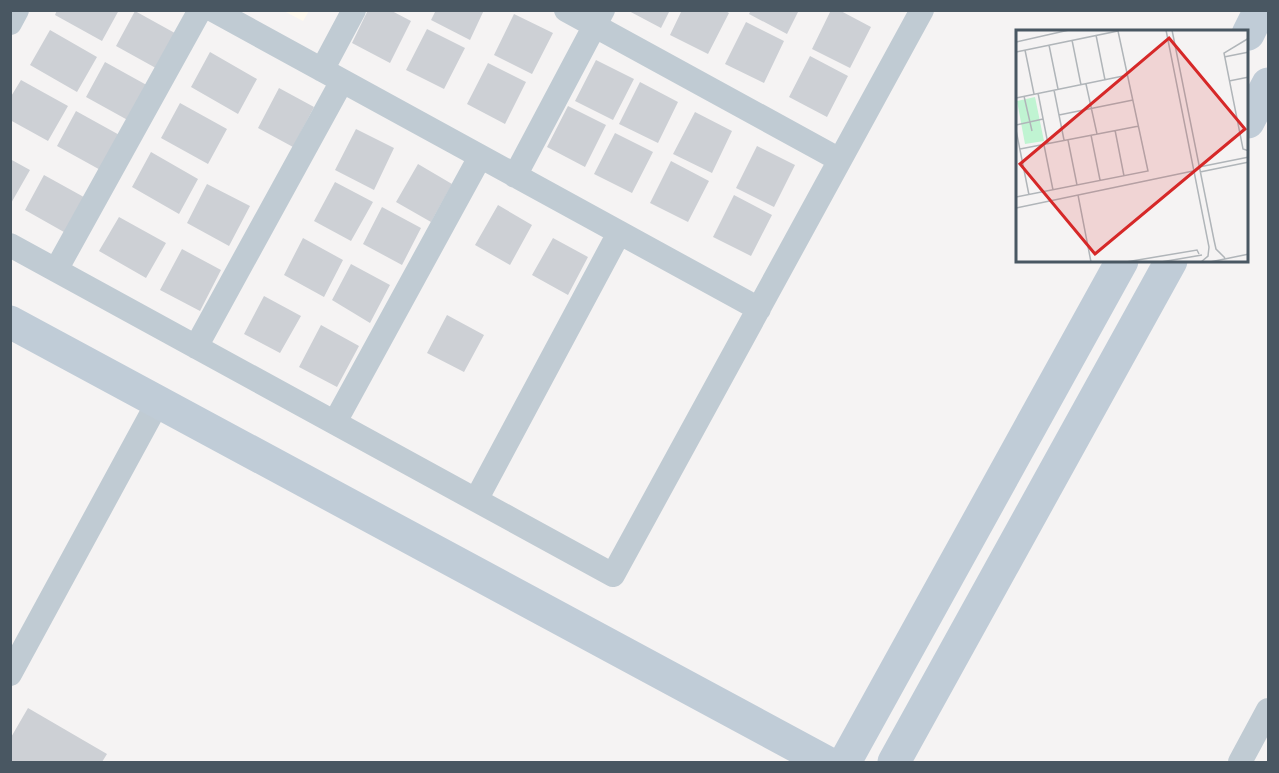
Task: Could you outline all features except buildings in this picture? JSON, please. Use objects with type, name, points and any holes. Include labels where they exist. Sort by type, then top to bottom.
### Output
[{"type":"street","points":[[10,23],[17,10]]},
{"type":"street","points":[[56,270],[200,10]]},
{"type":"street","points":[[196,346],[332,76],[354,10]]},
{"type":"street","points":[[566,10],[599,18],[840,160]]},
{"type":"street","points":[[1249,32],[1260,10]]},
{"type":"street","points":[[10,245],[613,575],[919,12]]},
{"type":"street","points":[[223,13],[332,76],[759,309]]},
{"type":"street","points":[[514,176],[599,18]]},
{"type":"street","points":[[1249,120],[1269,84]]},
{"type":"street","points":[[335,422],[480,157]]},
{"type":"street","points":[[476,500],[619,233]]},
{"type":"street","points":[[841,757],[1121,262]]},
{"type":"street","points":[[841,757],[861,745],[877,747],[893,762],[1170,262]]},
{"type":"street","points":[[10,322],[158,402],[841,757]]},
{"type":"street","points":[[10,675],[158,402]]},
{"type":"street","points":[[1253,753],[1269,710]]},
{"type":"shaded area","points":[[284,11],[309,11],[303,21]]}]
